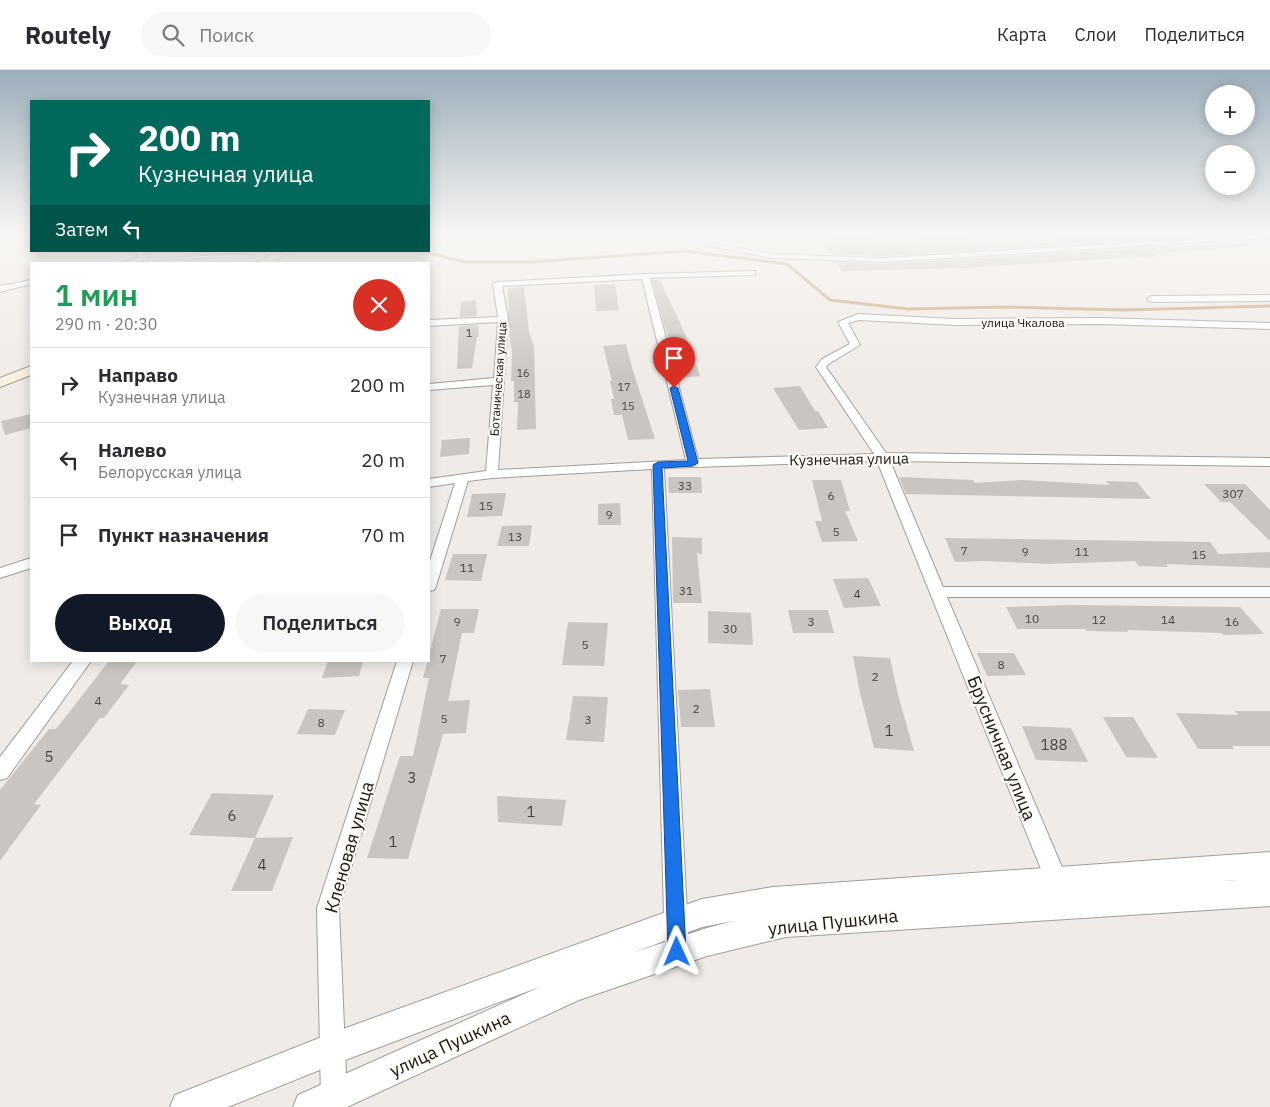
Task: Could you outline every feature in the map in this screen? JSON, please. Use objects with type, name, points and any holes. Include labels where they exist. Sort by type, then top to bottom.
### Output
[{"type":"main road","points":[[0,378],[30,369]]},
{"type":"main road","points":[[0,384],[30,369]]},
{"type":"street","name":"Ботаническая улица","points":[[492,474],[503,319],[497,284],[545,281]]},
{"type":"street","points":[[645,281],[693,463]]},
{"type":"street","points":[[0,289],[30,282]]},
{"type":"street","points":[[1151,299],[1270,298]]},
{"type":"street","name":"улица Чкалова","points":[[822,367],[826,361],[855,345],[843,322],[858,317],[955,322],[1100,321],[1270,326]]},
{"type":"street","points":[[430,322],[503,319]]},
{"type":"street","name":"Брусничная улица","points":[[822,367],[882,457],[1061,892]]},
{"type":"street","points":[[430,387],[498,381]]},
{"type":"street","name":"Кузнечная улица","points":[[430,483],[492,474],[693,463],[882,457],[1270,462]]},
{"type":"street","points":[[658,465],[677,952]]},
{"type":"street","points":[[430,583],[463,478]]},
{"type":"street","points":[[0,573],[30,563]]},
{"type":"street","points":[[937,592],[1270,592]]},
{"type":"street","points":[[0,772],[82,662]]},
{"type":"street","name":"Кленовая улица","points":[[322,1102],[332,1049],[328,908],[405,662]]},
{"type":"street","points":[[187,1107],[332,1049],[702,913],[774,900],[1061,892],[1270,865]]},
{"type":"street","name":"улица Пушкина","points":[[322,1102],[575,986],[707,942],[786,923],[1061,892],[1270,892]]},
{"type":"building","points":[[652,281],[661,281],[686,336],[700,376],[681,378],[672,353],[675,353],[665,328]]},
{"type":"building","points":[[615,284],[619,310],[596,311],[594,285]]},
{"type":"building","points":[[524,287],[529,332],[534,346],[536,429],[517,430],[518,402],[514,402],[514,381],[511,381],[512,351],[509,334],[508,288]]},
{"type":"building","points":[[476,300],[477,316],[460,317],[461,302]]},
{"type":"building","points":[[478,325],[479,337],[477,337],[472,368],[457,369],[459,326]]},
{"type":"building","points":[[626,344],[655,439],[628,440],[622,415],[614,415],[611,399],[614,399],[610,381],[612,381],[603,346]]},
{"type":"building","points":[[800,386],[828,428],[799,430],[773,388]]},
{"type":"building","points":[[30,414],[30,428],[5,435],[1,421]]},
{"type":"building","points":[[470,438],[469,454],[440,457],[442,440]]},
{"type":"building","points":[[668,477],[701,477],[702,493],[669,493]]},
{"type":"building","points":[[899,477],[973,480],[975,483],[1023,480],[1109,485],[1106,481],[1137,482],[1151,499],[906,494]]},
{"type":"building","points":[[812,480],[841,480],[850,511],[845,511],[858,541],[822,542],[815,521],[822,521]]},
{"type":"building","points":[[1204,484],[1245,484],[1270,510],[1270,541],[1230,502],[1221,502]]},
{"type":"building","points":[[506,493],[502,516],[467,517],[472,494]]},
{"type":"building","points":[[620,503],[621,525],[598,525],[598,504]]},
{"type":"building","points":[[532,525],[529,546],[497,546],[502,526]]},
{"type":"building","points":[[672,537],[702,538],[702,554],[697,553],[702,603],[673,603]]},
{"type":"building","points":[[945,538],[1210,542],[1219,554],[1270,552],[1270,568],[1166,564],[1168,567],[1139,566],[1135,561],[1049,564],[985,561],[955,562]]},
{"type":"building","points":[[453,554],[487,554],[481,581],[445,580]]},
{"type":"building","points":[[868,578],[881,606],[844,608],[833,579]]},
{"type":"building","points":[[1071,605],[1240,607],[1264,634],[1223,635],[1222,633],[1127,630],[1128,632],[1087,631],[1085,629],[1017,629],[1006,607]]},
{"type":"building","points":[[441,609],[479,609],[474,633],[462,633],[448,701],[470,700],[466,733],[443,734],[408,859],[367,858],[400,756],[413,756],[429,678],[423,678],[427,662],[430,662],[430,651]]},
{"type":"building","points":[[788,610],[828,610],[834,633],[793,633]]},
{"type":"building","points":[[708,611],[751,613],[753,645],[708,643]]},
{"type":"building","points":[[568,622],[608,623],[604,666],[562,665]]},
{"type":"building","points":[[977,653],[1014,653],[1026,675],[987,676]]},
{"type":"building","points":[[853,656],[890,658],[914,751],[874,748]]},
{"type":"building","points":[[108,662],[136,662],[120,684],[129,685],[104,718],[100,718],[34,804],[41,805],[0,861],[0,790],[49,729],[56,729]]},
{"type":"building","points":[[328,662],[363,662],[359,676],[322,678]]},
{"type":"building","points":[[710,689],[715,727],[681,727],[678,690]]},
{"type":"building","points":[[573,696],[608,697],[604,742],[566,740]]},
{"type":"building","points":[[308,709],[345,710],[335,735],[297,734]]},
{"type":"building","points":[[1235,711],[1270,711],[1270,746],[1232,746],[1234,749],[1198,749],[1176,713],[1238,715]]},
{"type":"building","points":[[1103,717],[1133,717],[1158,758],[1126,757]]},
{"type":"building","points":[[1022,726],[1071,728],[1088,762],[1036,760]]},
{"type":"building","points":[[212,793],[274,795],[255,838],[189,835]]},
{"type":"building","points":[[497,796],[566,800],[562,826],[498,822]]},
{"type":"building","points":[[293,837],[272,891],[231,891],[255,838]]},
{"type":"waterway","points":[[808,281],[830,300],[908,309],[1003,307],[1124,310],[1270,306]]},
{"type":"route","points":[[674,388],[693,463],[658,465],[677,952]]}]
